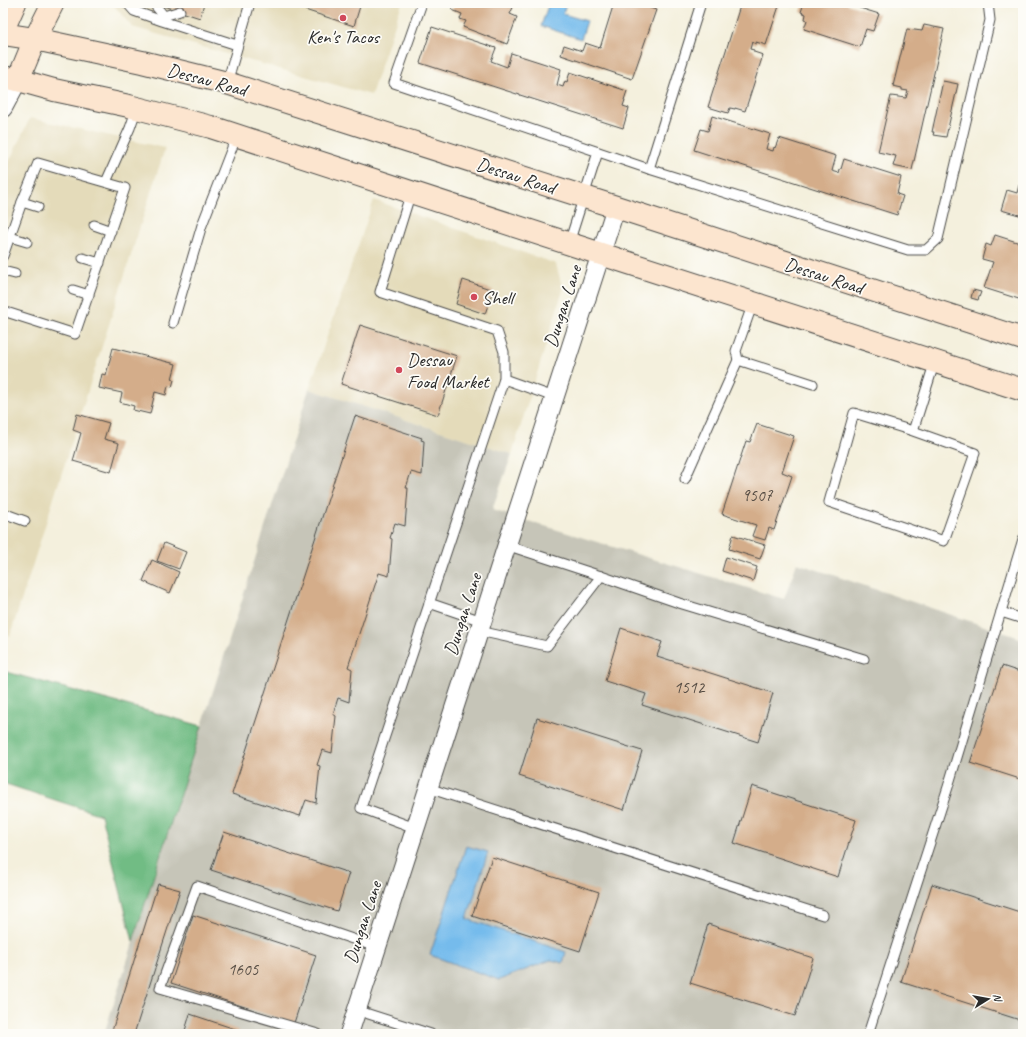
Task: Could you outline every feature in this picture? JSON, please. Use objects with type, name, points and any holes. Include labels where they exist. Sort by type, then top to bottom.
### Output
[{"type":"main road","points":[[3,30],[15,3]]},
{"type":"main road","points":[[53,3],[35,39],[10,78],[54,90],[137,108],[211,127],[1023,390]]},
{"type":"main road","name":"Dessau Road","points":[[3,34],[35,39],[142,62],[227,83],[1023,339]]},
{"type":"street","points":[[3,108],[10,78]]},
{"type":"street","name":"Dungan Lane","points":[[349,1034],[616,207]]},
{"type":"lane","points":[[127,3],[134,11],[163,19],[237,45]]},
{"type":"lane","points":[[227,83],[250,3]]},
{"type":"lane","points":[[422,3],[394,83],[649,169],[908,250],[926,250],[938,239],[990,20],[988,3]]},
{"type":"lane","points":[[649,169],[701,3]]},
{"type":"lane","points":[[154,4],[163,19]]},
{"type":"lane","points":[[163,19],[180,12]]},
{"type":"lane","points":[[106,182],[130,128],[137,108]]},
{"type":"lane","points":[[173,323],[202,224],[236,135]]},
{"type":"lane","points":[[569,243],[598,152]]},
{"type":"lane","points":[[3,256],[22,202],[38,163],[125,188],[75,334],[3,311]]},
{"type":"lane","points":[[410,192],[380,292],[496,331],[504,352],[504,379],[361,808],[415,828]]},
{"type":"lane","points":[[22,202],[38,207]]},
{"type":"lane","points":[[94,225],[111,230]]},
{"type":"lane","points":[[10,238],[27,242]]},
{"type":"lane","points":[[83,258],[100,263]]},
{"type":"lane","points":[[3,271],[15,274]]},
{"type":"lane","points":[[73,290],[89,295]]},
{"type":"lane","points":[[685,479],[738,360],[736,351],[753,303]]},
{"type":"lane","points":[[738,360],[813,384]]},
{"type":"lane","points":[[913,431],[935,361]]},
{"type":"lane","points":[[504,379],[554,397]]},
{"type":"lane","points":[[854,412],[913,431],[975,453],[944,541],[828,502],[854,412]]},
{"type":"lane","points":[[3,513],[25,521]]},
{"type":"lane","points":[[871,1033],[948,787],[1023,539]]},
{"type":"lane","points":[[506,545],[679,603],[864,659]]},
{"type":"lane","points":[[429,603],[481,626],[547,646],[601,576]]},
{"type":"lane","points":[[1001,612],[1023,619]]},
{"type":"lane","points":[[428,788],[823,915]]},
{"type":"lane","points":[[318,1034],[160,988],[197,886],[376,947]]},
{"type":"lane","points":[[356,1010],[431,1034]]},
{"type":"shaded area","points":[[112,3],[402,3],[371,95],[132,27]]},
{"type":"shaded area","points":[[30,118],[165,148],[10,636],[3,633],[3,174]]},
{"type":"shaded area","points":[[374,200],[556,264],[563,290],[512,454],[309,389]]},
{"type":"shaded area","points":[[309,389],[512,454],[492,510],[784,599],[797,563],[1023,639],[1023,1034],[104,1034]]},
{"type":"green space","points":[[3,671],[202,726],[133,941],[101,815],[3,783]]},
{"type":"water","points":[[549,3],[566,3],[563,14],[587,21],[581,39],[541,26]]},
{"type":"water","points":[[466,846],[488,852],[467,919],[566,952],[563,963],[551,960],[499,980],[430,955]]},
{"type":"building","points":[[154,3],[204,3],[200,18]]},
{"type":"building","name":"Ken's Tacos","points":[[290,3],[361,3],[354,26],[305,10],[305,8]]},
{"type":"building","points":[[454,3],[515,3],[510,14],[517,17],[507,44],[463,27],[466,21],[460,19],[462,14],[452,10]]},
{"type":"building","points":[[614,3],[636,3],[656,10],[632,79],[561,55],[564,45],[582,51],[585,43],[600,48]]},
{"type":"building","points":[[741,3],[780,3],[766,45],[752,42],[750,49],[763,55],[745,111],[730,108],[728,113],[708,107]]},
{"type":"building","points":[[804,3],[844,3],[879,14],[873,31],[866,29],[860,47],[804,29],[807,20],[805,19],[806,14],[801,12]]},
{"type":"building","points":[[924,25],[944,29],[912,170],[893,166],[896,156],[878,152],[891,96],[906,98],[908,91],[893,86],[907,29],[922,31]]},
{"type":"building","points":[[432,27],[496,48],[491,61],[507,67],[511,53],[561,69],[557,85],[563,87],[565,81],[567,82],[570,72],[627,91],[623,106],[629,108],[623,128],[420,63]]},
{"type":"building","points":[[943,81],[958,84],[946,137],[933,135],[934,132],[932,132]]},
{"type":"building","points":[[712,116],[770,134],[766,149],[773,151],[779,138],[836,156],[832,171],[839,173],[844,159],[901,177],[897,194],[903,196],[897,215],[694,150],[701,129],[708,131]]},
{"type":"building","points":[[1019,185],[1023,186],[1023,216],[1001,210],[1007,190],[1017,193]]},
{"type":"building","points":[[995,235],[1023,244],[1022,300],[984,288],[993,262],[982,259],[986,244],[991,246]]},
{"type":"building","name":"Shell","points":[[463,280],[493,290],[485,314],[456,304]]},
{"type":"building","points":[[973,290],[981,292],[978,300],[971,298]]},
{"type":"building","name":"Dessau Food Market","points":[[360,325],[457,356],[438,415],[341,384]]},
{"type":"building","points":[[113,348],[176,364],[172,379],[174,380],[172,387],[168,386],[166,395],[155,392],[150,414],[133,410],[134,406],[120,402],[122,393],[99,388],[102,374],[106,375]]},
{"type":"building","points":[[77,414],[109,423],[104,439],[119,443],[111,472],[73,461],[81,433],[73,430]]},
{"type":"building","points":[[355,416],[422,438],[421,440],[424,441],[422,475],[411,472],[406,488],[408,488],[405,526],[395,523],[390,538],[392,539],[389,576],[379,573],[348,667],[352,669],[349,702],[338,698],[333,714],[336,716],[332,753],[322,750],[317,765],[320,766],[316,803],[306,800],[300,816],[232,794]]},
{"type":"building","points":[[757,424],[794,436],[782,472],[792,476],[774,530],[769,528],[765,540],[752,536],[756,525],[722,514],[746,441],[750,442]]},
{"type":"building","points":[[733,535],[765,545],[760,559],[729,549]]},
{"type":"building","points":[[164,543],[186,552],[179,569],[157,561]]},
{"type":"building","points":[[726,557],[757,567],[753,581],[722,571]]},
{"type":"building","points":[[152,560],[179,572],[170,593],[143,581]]},
{"type":"building","points":[[621,628],[662,642],[657,656],[773,693],[758,742],[642,705],[646,694],[605,681]]},
{"type":"building","points":[[1002,666],[1023,673],[1023,780],[970,763]]},
{"type":"building","points":[[537,718],[642,751],[624,810],[519,776]]},
{"type":"building","points":[[752,786],[856,820],[838,877],[734,843]]},
{"type":"building","points":[[224,832],[349,873],[337,911],[211,870]]},
{"type":"building","points":[[492,857],[599,892],[580,951],[472,916]]},
{"type":"building","points":[[158,884],[180,890],[134,1034],[111,1034]]},
{"type":"building","points":[[932,884],[1023,913],[1023,1021],[901,982]]},
{"type":"building","points":[[193,915],[316,955],[294,1023],[171,983]]},
{"type":"building","points":[[708,924],[813,958],[795,1016],[690,983]]},
{"type":"building","points":[[190,1014],[238,1030],[236,1034],[184,1034]]},
{"type":"place","name":"Ken's Tacos","points":[[343,18]]},
{"type":"place","name":"Shell","points":[[474,297]]},
{"type":"place","name":"Dessau Food Market","points":[[399,370]]}]
